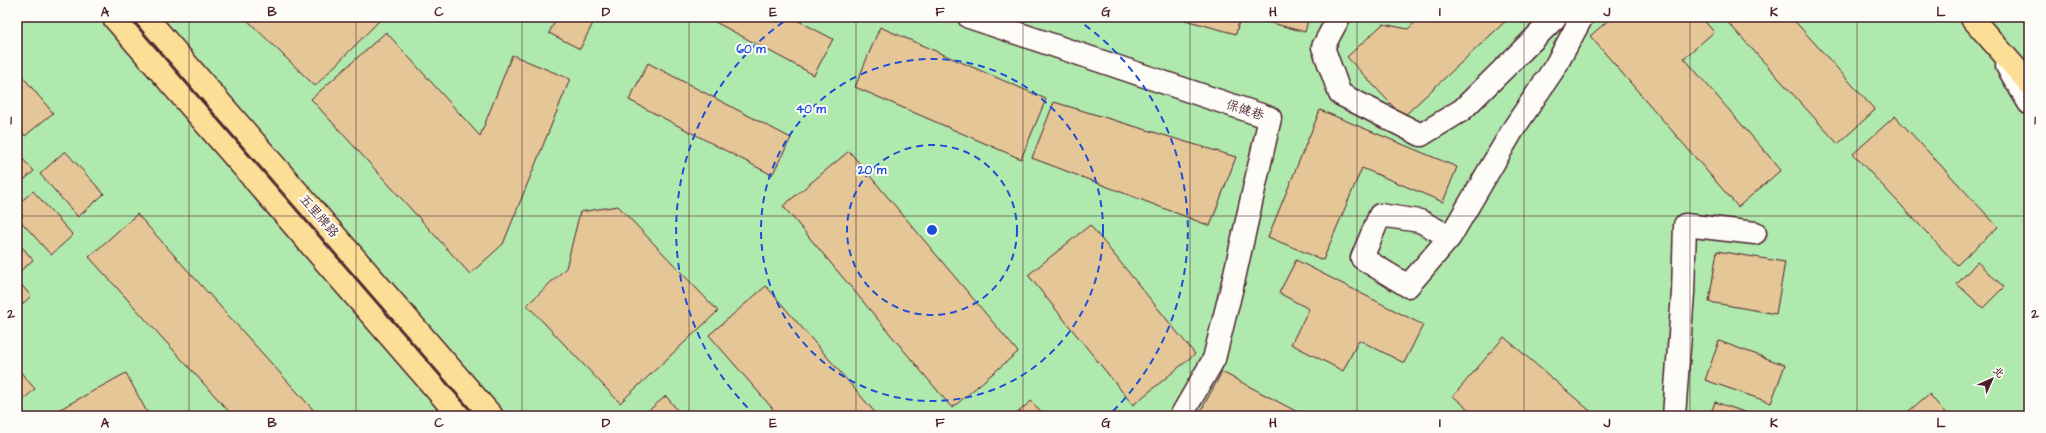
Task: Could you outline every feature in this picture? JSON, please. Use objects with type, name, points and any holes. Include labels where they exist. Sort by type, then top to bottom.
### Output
[{"type":"main road","name":"五里牌路","points":[[113,17],[459,416]]},
{"type":"main road","name":"五里牌路","points":[[146,17],[492,416]]},
{"type":"main road","points":[[1971,17],[2029,83]]},
{"type":"street","name":"保健巷","points":[[969,17],[1270,118],[1232,287],[1214,359],[1180,416]]},
{"type":"street","points":[[1339,17],[1323,48],[1340,94],[1421,135],[1462,110],[1556,17]]},
{"type":"street","points":[[1450,237],[1514,128],[1555,67],[1582,17]]},
{"type":"street","points":[[1992,41],[2029,103]]},
{"type":"street","points":[[1674,416],[1683,293],[1685,225],[1755,233]]},
{"type":"green space","points":[[17,17],[2029,17],[2029,416],[17,416]]},
{"type":"building","points":[[244,17],[381,17],[382,18],[315,86]]},
{"type":"building","points":[[557,17],[596,17],[580,49],[549,33]]},
{"type":"building","points":[[706,17],[791,17],[833,39],[814,75]]},
{"type":"building","points":[[1174,17],[1240,17],[1236,34]]},
{"type":"building","points":[[1249,17],[1309,17],[1305,32]]},
{"type":"building","points":[[1420,17],[1510,17],[1403,117],[1347,57],[1383,24],[1408,29]]},
{"type":"building","points":[[1612,17],[1701,17],[1714,32],[1684,58],[1781,170],[1738,207],[1590,36]]},
{"type":"building","points":[[1723,17],[1791,17],[1875,110],[1838,144]]},
{"type":"building","points":[[880,27],[1046,99],[1021,159],[855,87]]},
{"type":"building","points":[[386,32],[480,136],[512,55],[570,79],[503,244],[470,274],[311,99]]},
{"type":"building","points":[[648,63],[791,138],[772,175],[629,100]]},
{"type":"building","points":[[17,70],[53,113],[25,136],[17,126]]},
{"type":"building","points":[[1054,102],[1236,157],[1210,226],[1032,158]]},
{"type":"building","points":[[1320,110],[1457,167],[1443,202],[1362,168],[1323,260],[1268,237]]},
{"type":"building","points":[[1895,116],[1998,227],[1957,265],[1853,154]]},
{"type":"building","points":[[65,151],[104,194],[78,217],[40,174]]},
{"type":"building","points":[[849,151],[1018,352],[952,408],[783,206]]},
{"type":"building","points":[[17,153],[34,171],[17,186]]},
{"type":"building","points":[[33,191],[73,235],[51,255],[17,217],[17,205]]},
{"type":"building","points":[[618,206],[718,311],[620,403],[527,305],[566,268],[580,212]]},
{"type":"building","points":[[137,214],[317,414],[314,416],[233,416],[89,257]]},
{"type":"building","points":[[1090,225],[1195,354],[1133,405],[1028,275]]},
{"type":"building","points":[[17,241],[33,260],[17,274]]},
{"type":"building","points":[[1717,251],[1785,262],[1776,314],[1709,302]]},
{"type":"building","points":[[1296,260],[1423,325],[1404,363],[1359,340],[1343,371],[1291,344],[1309,309],[1279,293]]},
{"type":"building","points":[[1977,262],[2004,287],[1983,308],[1957,284]]},
{"type":"building","points":[[17,280],[31,296],[17,309]]},
{"type":"building","points":[[766,286],[878,416],[779,416],[709,335]]},
{"type":"building","points":[[1504,337],[1596,416],[1476,416],[1453,396]]},
{"type":"building","points":[[1719,341],[1785,365],[1771,403],[1705,380]]},
{"type":"building","points":[[17,368],[35,389],[17,405]]},
{"type":"building","points":[[1222,372],[1305,416],[1198,416]]},
{"type":"building","points":[[126,373],[149,416],[52,416],[51,414]]},
{"type":"building","points":[[1929,394],[1948,416],[1903,416]]},
{"type":"building","points":[[666,396],[682,416],[642,416]]},
{"type":"building","points":[[1031,401],[1045,416],[1014,416]]},
{"type":"building","points":[[1715,402],[1756,416],[1710,416]]}]
